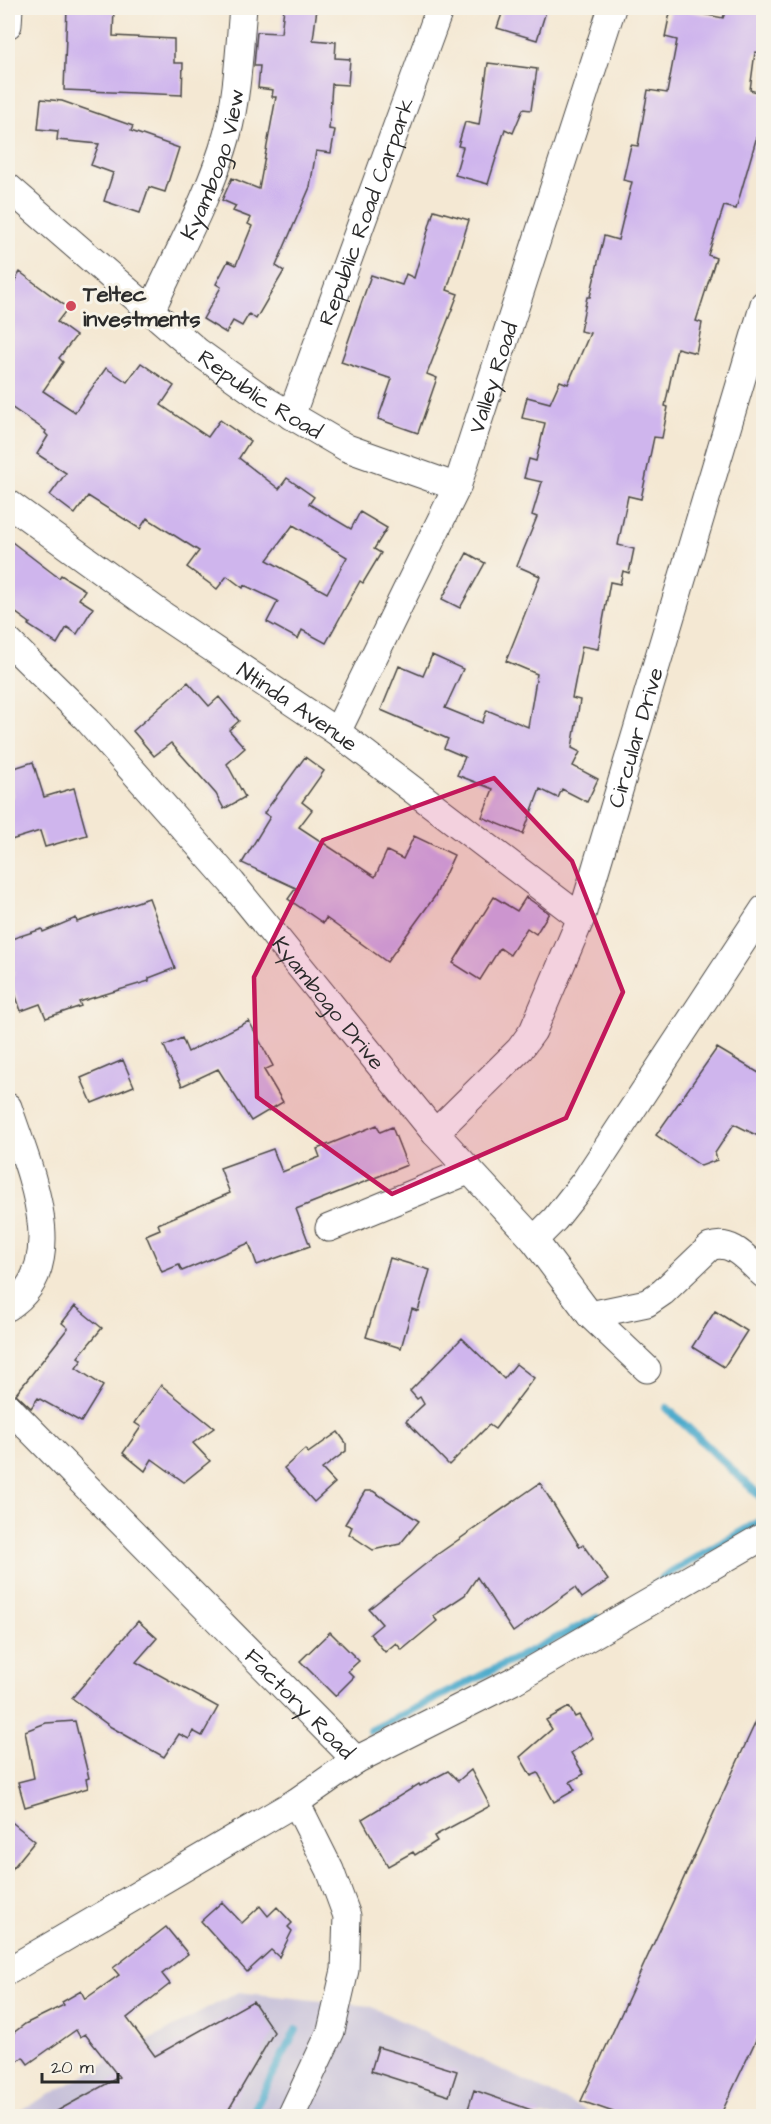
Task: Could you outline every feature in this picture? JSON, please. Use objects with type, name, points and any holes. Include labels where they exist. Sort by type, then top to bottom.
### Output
[{"type":"street","points":[[8,26],[9,8]]},
{"type":"street","name":"Kyambogo View","points":[[151,310],[216,171],[234,102],[243,8]]},
{"type":"street","name":"Republic Road Carpark","points":[[291,416],[440,8]]},
{"type":"street","name":"Valley Road","points":[[337,732],[458,487],[612,8]]},
{"type":"street","name":"Republic Road","points":[[8,187],[243,386],[347,448],[458,487]]},
{"type":"street","name":"Circular Drive","points":[[435,1133],[520,1049],[533,1031],[581,918],[764,304]]},
{"type":"street","name":"Ntinda Avenue","points":[[8,502],[164,616],[337,732],[581,918]]},
{"type":"street","name":"Kyambogo Drive","points":[[8,641],[87,720],[232,883],[435,1133],[534,1240],[590,1315],[647,1369]]},
{"type":"street","points":[[534,1240],[555,1219],[585,1181],[764,909]]},
{"type":"street","points":[[8,1107],[36,1192],[41,1225],[39,1268],[20,1299],[8,1307]]},
{"type":"street","points":[[329,1228],[468,1171]]},
{"type":"street","points":[[590,1315],[647,1303],[663,1292],[710,1247],[719,1243],[731,1245],[764,1275]]},
{"type":"street","name":"Factory Road","points":[[8,1407],[357,1760],[296,1802],[8,1971]]},
{"type":"street","points":[[357,1760],[513,1681],[683,1580],[764,1536]]},
{"type":"street","points":[[291,2116],[331,2031],[345,1970],[346,1916],[330,1870],[296,1802]]},
{"type":"highlighted area","points":[[494,778],[572,861],[623,992],[566,1118],[392,1194],[257,1097],[254,977],[323,840]]},
{"type":"shaded area","points":[[238,1992],[370,2006],[598,2116],[10,2116]]},
{"type":"building","points":[[67,8],[114,8],[113,36],[174,39],[174,63],[183,63],[182,95],[64,90]]},
{"type":"building","points":[[284,8],[317,8],[313,40],[336,42],[335,58],[350,59],[348,85],[332,84],[329,129],[335,130],[331,153],[316,151],[310,187],[276,266],[284,271],[256,319],[249,314],[242,326],[233,321],[226,333],[203,319],[221,287],[216,284],[228,261],[236,265],[252,226],[248,224],[251,218],[233,211],[236,206],[222,200],[232,178],[259,189],[276,97],[272,97],[273,90],[258,88],[260,66],[254,66],[257,32],[281,33]]},
{"type":"building","points":[[504,8],[547,8],[537,40],[497,28]]},
{"type":"building","points":[[671,8],[723,18],[727,8],[764,8],[764,53],[755,52],[750,90],[764,94],[764,112],[736,209],[724,206],[708,255],[716,258],[696,321],[702,323],[696,353],[677,348],[665,406],[668,407],[662,438],[654,437],[641,499],[628,496],[618,545],[634,549],[629,573],[623,571],[620,584],[610,582],[598,649],[582,646],[572,698],[580,700],[572,748],[580,752],[573,766],[598,779],[587,802],[562,789],[558,798],[540,789],[523,834],[482,817],[493,789],[457,775],[465,757],[444,748],[448,739],[381,710],[399,666],[423,676],[432,655],[463,669],[445,708],[482,723],[487,710],[528,727],[537,674],[506,661],[540,576],[517,566],[537,517],[532,515],[542,482],[524,478],[529,459],[536,461],[545,423],[522,418],[527,397],[550,403],[560,381],[568,384],[590,333],[580,331],[587,297],[590,297],[604,236],[618,240],[632,182],[623,180],[631,145],[638,146],[648,90],[667,93],[677,40],[665,37]]},
{"type":"building","points":[[488,63],[537,69],[531,110],[523,109],[513,133],[505,129],[488,184],[455,175],[463,147],[458,146],[465,122],[479,125]]},
{"type":"building","points":[[41,99],[62,101],[133,126],[131,131],[179,148],[165,192],[149,187],[140,213],[104,201],[113,173],[91,165],[99,144],[57,140],[58,131],[38,129]]},
{"type":"building","points":[[434,210],[469,220],[447,290],[458,294],[427,374],[437,378],[418,433],[378,419],[392,379],[341,362],[371,275],[402,285],[406,274],[414,278]]},
{"type":"building","points":[[20,272],[68,308],[57,322],[76,336],[59,358],[63,362],[43,391],[75,412],[106,368],[127,382],[141,363],[174,386],[161,405],[208,437],[220,420],[250,441],[239,458],[279,489],[287,478],[314,497],[309,504],[351,529],[360,512],[387,528],[374,549],[381,553],[363,583],[360,581],[326,643],[302,630],[298,639],[267,622],[278,601],[244,585],[243,588],[227,576],[217,589],[187,567],[199,551],[147,518],[140,529],[88,496],[75,514],[50,495],[66,473],[37,454],[48,436],[46,431],[8,405],[8,292]],"holes":[[[293,525],[347,557],[327,593],[267,560]]]},
{"type":"building","points":[[8,539],[59,578],[61,575],[85,590],[79,599],[93,608],[77,634],[67,627],[57,644],[28,625],[30,623],[8,607]]},
{"type":"building","points":[[467,553],[485,563],[460,608],[442,599]]},
{"type":"building","points":[[188,682],[209,706],[219,697],[239,721],[229,730],[245,748],[227,764],[245,797],[224,809],[216,794],[171,743],[154,756],[133,731]]},
{"type":"building","points":[[305,757],[324,771],[302,802],[312,810],[299,827],[375,877],[387,851],[403,859],[414,836],[454,855],[435,896],[387,962],[326,918],[323,923],[288,899],[296,888],[242,863],[270,817],[264,813]]},
{"type":"building","points":[[33,762],[44,797],[74,788],[87,835],[45,847],[40,831],[8,841],[8,799],[13,797],[8,770]]},
{"type":"building","points":[[494,897],[517,911],[526,897],[549,913],[536,934],[527,928],[510,955],[500,948],[480,980],[453,963]]},
{"type":"building","points":[[149,898],[175,968],[149,978],[149,981],[79,1002],[81,1006],[46,1018],[40,1004],[21,1011],[9,976],[14,974],[8,952],[8,940],[42,929],[43,932],[76,918],[77,922]]},
{"type":"building","points":[[249,1021],[273,1066],[264,1070],[283,1102],[251,1121],[218,1069],[182,1086],[164,1046],[182,1038],[188,1052]]},
{"type":"building","points":[[717,1048],[764,1076],[764,1139],[734,1124],[715,1153],[717,1160],[701,1166],[656,1135]]},
{"type":"building","points":[[123,1060],[134,1086],[92,1103],[81,1078]]},
{"type":"building","points":[[377,1125],[380,1132],[392,1127],[407,1165],[296,1209],[310,1246],[257,1265],[249,1243],[182,1271],[179,1265],[162,1272],[146,1235],[160,1229],[158,1224],[230,1193],[220,1168],[273,1149],[282,1172],[320,1157],[317,1149]]},
{"type":"building","points":[[390,1258],[430,1270],[418,1311],[412,1309],[401,1348],[366,1337]]},
{"type":"building","points":[[75,1306],[102,1328],[78,1357],[82,1360],[76,1368],[103,1386],[81,1422],[38,1398],[31,1408],[16,1394],[68,1328],[62,1323]]},
{"type":"building","points":[[715,1311],[747,1331],[724,1367],[692,1347]]},
{"type":"building","points":[[462,1338],[504,1379],[516,1364],[534,1378],[495,1429],[489,1425],[449,1465],[406,1421],[424,1404],[420,1397],[417,1399],[410,1391]]},
{"type":"building","points":[[161,1385],[214,1428],[193,1443],[210,1461],[184,1482],[152,1459],[145,1471],[123,1453],[141,1427],[135,1423]]},
{"type":"building","points":[[338,1432],[346,1443],[346,1451],[322,1469],[335,1483],[314,1502],[284,1468],[305,1449],[308,1453]]},
{"type":"building","points":[[540,1483],[580,1547],[583,1545],[608,1580],[582,1598],[575,1588],[513,1632],[477,1577],[465,1595],[433,1616],[437,1621],[402,1650],[396,1643],[385,1652],[370,1634],[382,1624],[369,1609],[438,1554]]},
{"type":"building","points":[[365,1491],[373,1491],[419,1521],[400,1544],[373,1550],[349,1534],[352,1527],[345,1524]]},
{"type":"building","points":[[138,1621],[157,1638],[136,1662],[218,1707],[202,1736],[193,1731],[189,1739],[179,1734],[164,1757],[111,1727],[72,1698]]},
{"type":"building","points":[[330,1632],[359,1661],[348,1671],[354,1677],[335,1696],[300,1661]]},
{"type":"building","points":[[764,1704],[764,2023],[720,2116],[625,2116],[581,2101]]},
{"type":"building","points":[[569,1707],[575,1717],[579,1715],[593,1738],[571,1753],[584,1774],[570,1782],[575,1790],[554,1802],[538,1773],[531,1776],[520,1757],[552,1729],[546,1720]]},
{"type":"building","points":[[75,1721],[89,1778],[86,1779],[88,1788],[25,1807],[18,1782],[34,1778],[25,1731],[46,1723]]},
{"type":"building","points":[[471,1770],[490,1806],[434,1836],[437,1841],[415,1855],[413,1852],[388,1866],[362,1819],[419,1784],[420,1786],[448,1771],[458,1781]]},
{"type":"building","points":[[8,1819],[35,1841],[8,1874]]},
{"type":"building","points":[[222,1902],[242,1923],[260,1906],[268,1916],[277,1907],[292,1923],[288,1927],[292,1931],[279,1957],[271,1950],[247,1972],[201,1921]]},
{"type":"building","points":[[166,1927],[188,1954],[162,1974],[170,1984],[127,2018],[155,2056],[253,2001],[274,2032],[225,2116],[48,2116],[119,2077],[85,2034],[80,2037],[76,2030],[28,2064],[23,2057],[8,2069],[8,2037],[25,2024],[64,2005],[62,2002],[81,1991],[85,1999],[119,1975],[113,1968]]},
{"type":"building","points":[[378,2047],[457,2071],[449,2096],[371,2071]]},
{"type":"building","points":[[474,2090],[540,2113],[540,2116],[490,2116],[468,2109]]},
{"type":"waterway","points":[[667,1408],[764,1500]]},
{"type":"waterway","points":[[654,1586],[671,1572],[764,1519]]},
{"type":"waterway","points":[[370,1731],[597,1618]]},
{"type":"waterway","points":[[251,2116],[296,2030]]},
{"type":"place","name":"Teltec investments","points":[[71,306]]}]
